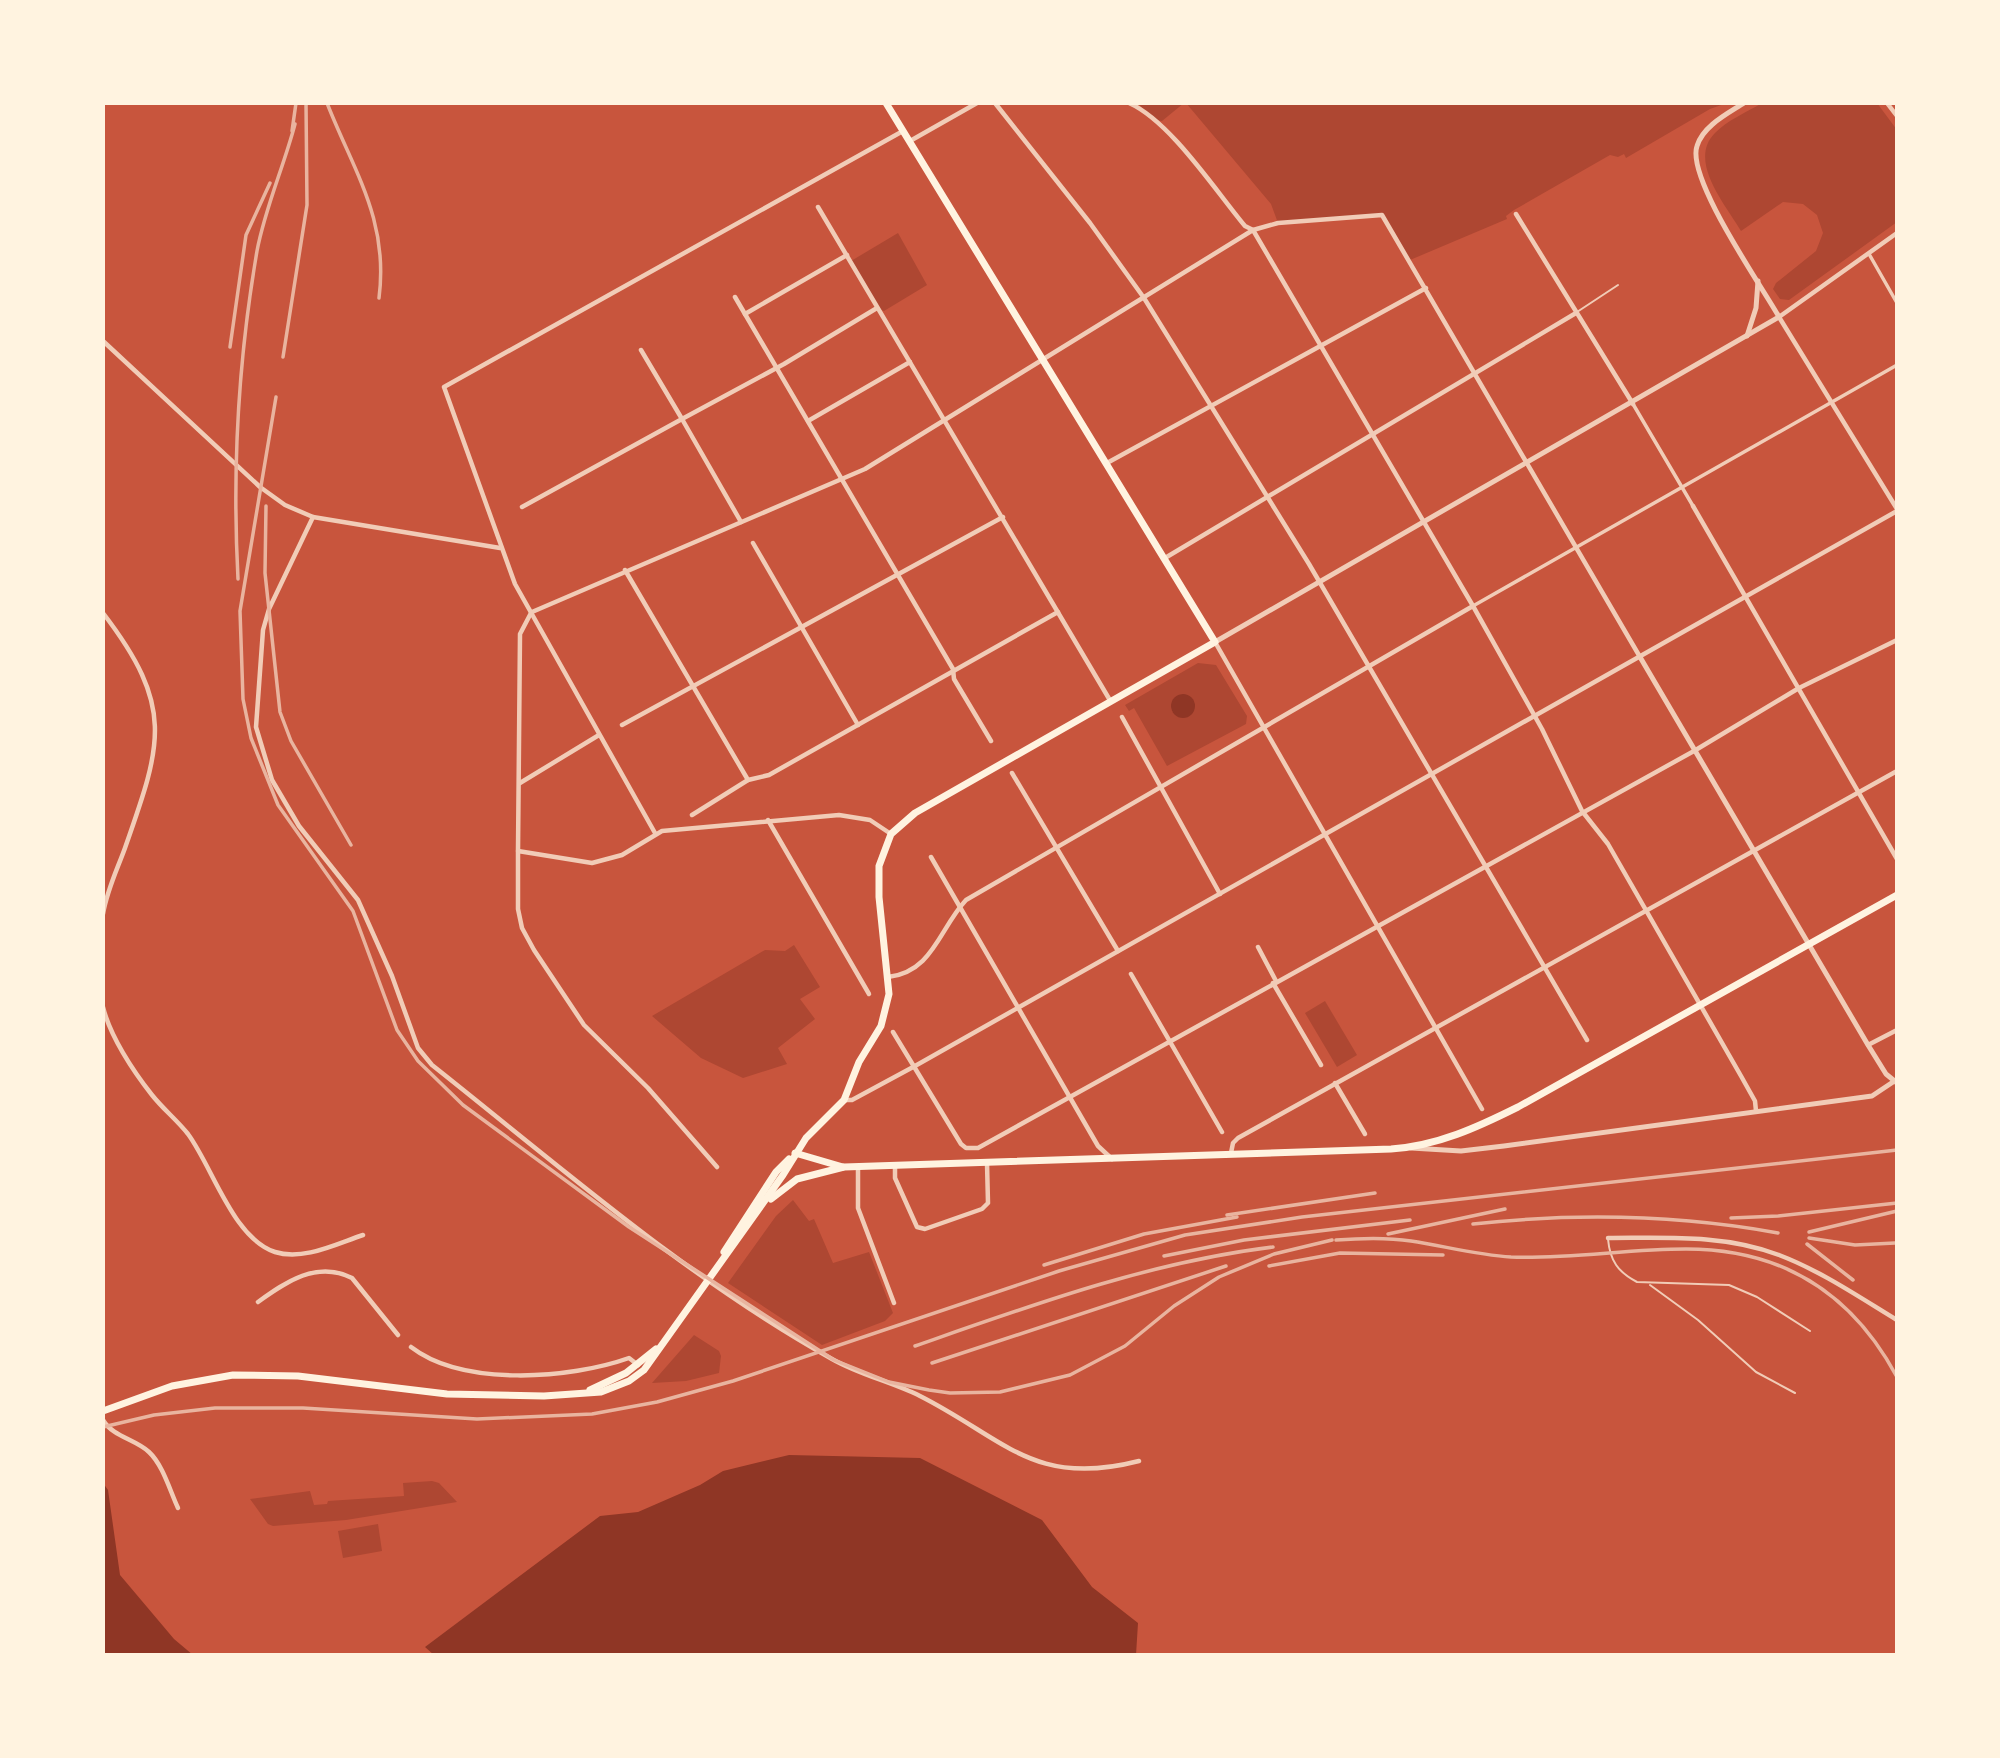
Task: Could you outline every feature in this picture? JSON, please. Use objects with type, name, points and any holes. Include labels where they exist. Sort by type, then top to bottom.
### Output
[{"type":"main road","points":[[103,1411],[181,1384],[233,1376],[280,1374],[447,1394],[531,1396],[582,1393],[641,1367],[665,1342],[815,1125],[844,1100],[859,1062],[885,1017],[890,994],[878,882],[879,866],[891,834],[915,813],[1215,642],[886,103]]},
{"type":"main road","points":[[757,1211],[797,1179],[844,1167],[1112,1160],[1401,1148],[1442,1139],[1487,1123],[1897,895]]},
{"type":"main road","points":[[795,1153],[844,1167]]},
{"type":"main road","points":[[717,1265],[730,1239],[776,1172],[795,1153]]},
{"type":"street","points":[[909,142],[977,103]]},
{"type":"street","points":[[995,103],[1090,223],[1144,298],[1320,584],[1587,1040]]},
{"type":"street","points":[[1129,103],[1143,109],[1172,137],[1245,226],[1253,230],[1473,606],[1535,717],[1582,811],[1608,844],[1647,911],[1755,1101],[1756,1111]]},
{"type":"street","points":[[844,1100],[852,1100],[915,1066],[1897,510],[1834,402],[1722,222],[1698,172],[1695,155],[1702,136],[1744,103]]},
{"type":"street","points":[[1887,103],[1897,116]]},
{"type":"street","points":[[655,833],[515,584],[444,387],[902,131]]},
{"type":"street","points":[[818,207],[1111,702]]},
{"type":"street","points":[[1516,214],[1633,404],[1897,859]]},
{"type":"street","points":[[717,1167],[648,1088],[584,1025],[534,950],[519,919],[520,634],[532,612],[625,570],[843,480],[947,421],[1253,230],[1278,223],[1382,215],[1694,751],[1868,1045],[1895,1083],[1872,1096],[1461,1151],[1401,1148]]},
{"type":"street","points":[[1482,1109],[1215,642],[1633,404],[1779,317],[1897,233]]},
{"type":"street","points":[[1869,254],[1897,303]]},
{"type":"street","points":[[745,314],[847,256]]},
{"type":"street","points":[[1747,336],[1755,308],[1758,281]]},
{"type":"street","points":[[1107,463],[1426,288]]},
{"type":"street","points":[[735,297],[953,669],[954,679],[990,741]]},
{"type":"street","points":[[522,507],[776,369],[877,308]]},
{"type":"street","points":[[1164,559],[1269,499],[1576,313]]},
{"type":"street","points":[[103,341],[268,494],[285,505],[313,517],[501,548]]},
{"type":"street","points":[[641,349],[741,522]]},
{"type":"street","points":[[807,421],[910,362]]},
{"type":"street","points":[[888,977],[905,975],[922,964],[960,907],[1057,848],[1473,606],[1897,365]]},
{"type":"street","points":[[313,517],[269,609],[263,630],[256,727],[272,780],[299,826],[358,900],[392,976],[418,1048],[432,1065],[668,1253],[834,1360],[919,1395],[1026,1458],[1049,1467],[1069,1470],[1139,1461]]},
{"type":"street","points":[[622,725],[1003,517]]},
{"type":"street","points":[[753,543],[858,724]]},
{"type":"street","points":[[625,570],[748,780]]},
{"type":"street","points":[[692,814],[748,780],[769,775],[1058,612]]},
{"type":"street","points":[[103,614],[128,646],[146,681],[155,715],[157,743],[148,784],[106,894],[103,914]]},
{"type":"street","points":[[893,1032],[961,1144],[973,1149],[1694,751],[1799,688],[1897,640]]},
{"type":"street","points":[[1122,717],[1220,894]]},
{"type":"street","points":[[519,784],[599,735]]},
{"type":"street","points":[[1231,1153],[1233,1143],[1238,1138],[1897,771]]},
{"type":"street","points":[[1012,772],[1118,951]]},
{"type":"street","points":[[518,851],[592,863],[622,855],[655,833],[691,826],[854,816],[870,820],[891,834]]},
{"type":"street","points":[[768,820],[869,995]]},
{"type":"street","points":[[931,857],[1020,1006],[1098,1146],[1112,1160]]},
{"type":"street","points":[[1258,947],[1274,982],[1321,1065]]},
{"type":"street","points":[[1131,974],[1222,1132]]},
{"type":"street","points":[[103,1007],[125,1053],[152,1095],[188,1135],[240,1224],[259,1243],[288,1255],[306,1254],[363,1235]]},
{"type":"street","points":[[1868,1045],[1897,1030]]},
{"type":"street","points":[[1335,1083],[1365,1134]]},
{"type":"street","points":[[895,1166],[895,1178],[917,1227],[925,1229],[982,1209],[988,1203],[987,1163]]},
{"type":"street","points":[[858,1167],[858,1208],[894,1303]]},
{"type":"street","points":[[1608,1238],[1697,1238],[1738,1244],[1777,1254],[1825,1277],[1897,1321]]},
{"type":"street","points":[[258,1302],[293,1278],[318,1271],[342,1273],[352,1278],[374,1309],[398,1335]]},
{"type":"street","points":[[411,1347],[423,1356],[454,1368],[491,1373],[533,1375],[593,1368],[629,1358],[641,1367]]},
{"type":"street","points":[[103,1420],[109,1430],[138,1444],[154,1457],[178,1508]]},
{"type":"lane","points":[[1576,313],[1618,285]]},
{"type":"lane","points":[[1608,1238],[1609,1256],[1624,1275],[1637,1282],[1729,1286],[1757,1297],[1810,1331]]},
{"type":"lane","points":[[1649,1284],[1698,1320],[1756,1373],[1795,1394]]},
{"type":"shaded area","points":[[1137,103],[1184,103],[1162,121],[1155,120]]},
{"type":"shaded area","points":[[1186,103],[1727,103],[1710,109],[1626,158],[1624,154],[1618,157],[1610,155],[1514,210],[1506,216],[1507,219],[1410,260],[1382,215],[1278,223],[1271,204]]},
{"type":"shaded area","points":[[1762,103],[1877,103],[1897,130],[1897,222],[1789,300],[1780,299],[1773,289],[1776,283],[1816,251],[1823,233],[1817,215],[1803,204],[1783,202],[1741,231],[1712,183],[1705,156],[1707,144],[1715,133]]},
{"type":"shaded area","points":[[898,233],[927,285],[884,311],[877,308],[851,261]]},
{"type":"shaded area","points":[[1198,663],[1216,665],[1247,716],[1246,724],[1167,766],[1134,708],[1129,711],[1125,705]],"holes":[[[1181,694],[1191,698],[1193,712],[1172,712],[1171,704]]]},
{"type":"shaded area","points":[[1183,694],[1192,697],[1195,706],[1192,715],[1183,718],[1174,715],[1171,706],[1174,697]]},
{"type":"shaded area","points":[[794,945],[820,987],[800,999],[815,1019],[778,1048],[787,1064],[743,1078],[701,1058],[652,1016],[765,950],[785,951]]},
{"type":"shaded area","points":[[1325,1001],[1357,1055],[1337,1067],[1305,1013]]},
{"type":"shaded area","points":[[793,1200],[809,1221],[814,1219],[833,1263],[869,1252],[893,1313],[885,1321],[822,1345],[728,1283],[776,1216]]},
{"type":"shaded area","points":[[694,1335],[719,1351],[719,1373],[686,1381],[652,1383]]},
{"type":"shaded area","points":[[789,1455],[920,1458],[1042,1520],[1092,1587],[1138,1623],[1136,1655],[434,1655],[425,1647],[600,1516],[638,1512],[700,1485],[723,1471]]},
{"type":"shaded area","points":[[103,1483],[108,1490],[120,1575],[174,1639],[193,1655],[103,1655]]},
{"type":"shaded area","points":[[403,1483],[439,1483],[457,1502],[346,1520],[273,1526],[268,1524],[250,1499],[310,1491],[314,1505],[327,1504],[328,1501],[404,1496]]},
{"type":"shaded area","points":[[378,1524],[382,1551],[343,1558],[338,1531]]},
{"type":"railway","points":[[292,131],[296,103]]},
{"type":"railway","points":[[283,357],[307,205],[306,103]]},
{"type":"railway","points":[[327,103],[358,174],[374,220],[381,270],[379,298]]},
{"type":"railway","points":[[238,579],[236,455],[250,292],[260,235],[295,124]]},
{"type":"railway","points":[[230,347],[246,235],[270,183]]},
{"type":"railway","points":[[276,397],[240,611],[243,699],[251,738],[278,805],[353,911],[397,1030],[418,1061],[463,1105],[629,1227],[834,1360],[889,1382],[929,1390],[950,1393],[1000,1392],[1070,1375],[1125,1346],[1174,1306],[1219,1277],[1274,1254],[1332,1240]]},
{"type":"railway","points":[[266,506],[265,573],[280,712],[291,741],[351,845]]},
{"type":"railway","points":[[103,1427],[154,1415],[215,1408],[303,1408],[477,1419],[592,1414],[657,1402],[733,1381],[1059,1271],[1185,1235],[1302,1217],[1897,1150]]},
{"type":"railway","points":[[1227,1215],[1375,1193]]},
{"type":"railway","points":[[1731,1218],[1778,1216],[1897,1203]]},
{"type":"railway","points":[[1388,1234],[1505,1209]]},
{"type":"railway","points":[[1809,1232],[1897,1211]]},
{"type":"railway","points":[[1044,1265],[1144,1234],[1237,1217]]},
{"type":"railway","points":[[1473,1224],[1549,1218],[1665,1219],[1778,1233]]},
{"type":"railway","points":[[1164,1256],[1244,1240],[1410,1220]]},
{"type":"railway","points":[[1809,1238],[1855,1245],[1895,1243]]},
{"type":"railway","points":[[1336,1240],[1402,1240],[1511,1257],[1686,1249],[1721,1251],[1753,1257],[1783,1267],[1836,1300],[1859,1322],[1879,1347],[1897,1377]]},
{"type":"railway","points":[[1807,1244],[1853,1280]]},
{"type":"railway","points":[[915,1346],[1137,1274],[1273,1247]]},
{"type":"railway","points":[[1269,1266],[1340,1253],[1443,1255]]},
{"type":"railway","points":[[932,1363],[1226,1266]]}]
